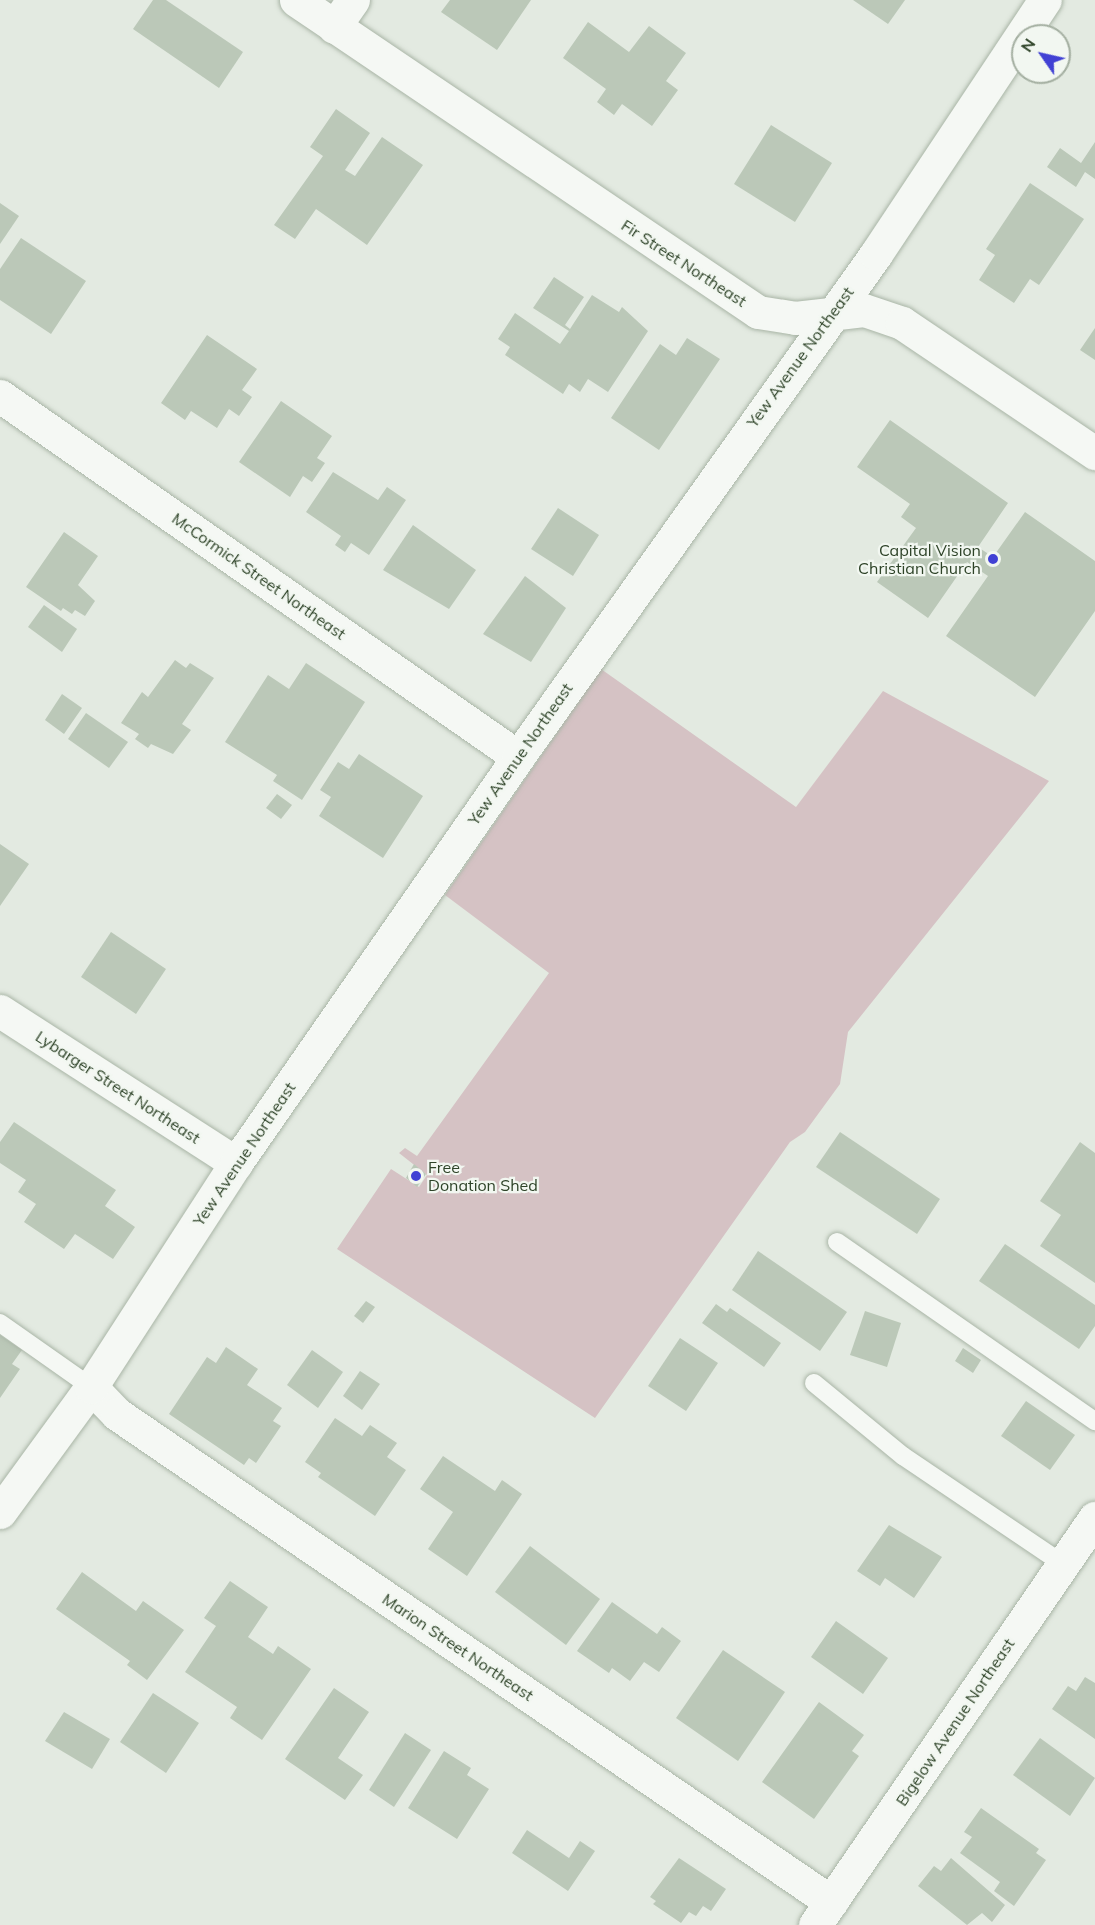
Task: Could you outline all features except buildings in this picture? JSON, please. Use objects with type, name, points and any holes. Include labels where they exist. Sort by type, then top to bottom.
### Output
[{"type":"street","name":"Fir Street Northeast","points":[[296,0],[758,312],[795,318],[864,310],[902,323],[1095,453]]},
{"type":"street","points":[[334,27],[353,0]]},
{"type":"street","name":"Yew Avenue Northeast","points":[[0,1512],[91,1387],[236,1163],[518,757],[829,314],[876,254],[1045,0]]},
{"type":"street","name":"McCormick Street Northeast","points":[[0,396],[518,757]]},
{"type":"street","name":"Lybarger Street Northeast","points":[[0,1011],[236,1163]]},
{"type":"street","name":"Marion Street Northeast","points":[[91,1387],[117,1414],[823,1914]]},
{"type":"street","name":"Bigelow Avenue Northeast","points":[[823,1914],[1095,1518]]},
{"type":"lane","points":[[837,1242],[1095,1422]]},
{"type":"lane","points":[[0,1323],[91,1387]]},
{"type":"lane","points":[[814,1383],[903,1456],[1063,1564]]},
{"type":"shaded area","points":[[601,669],[796,807],[883,691],[1049,781],[848,1032],[840,1084],[805,1132],[790,1142],[595,1418],[337,1249],[391,1169],[419,1187],[427,1175],[399,1153],[405,1148],[417,1156],[549,973],[445,895]]},
{"type":"place","name":"Capital Vision Christian Church","points":[[993,559]]},
{"type":"place","name":"Free Donation Shed","points":[[416,1176]]}]
